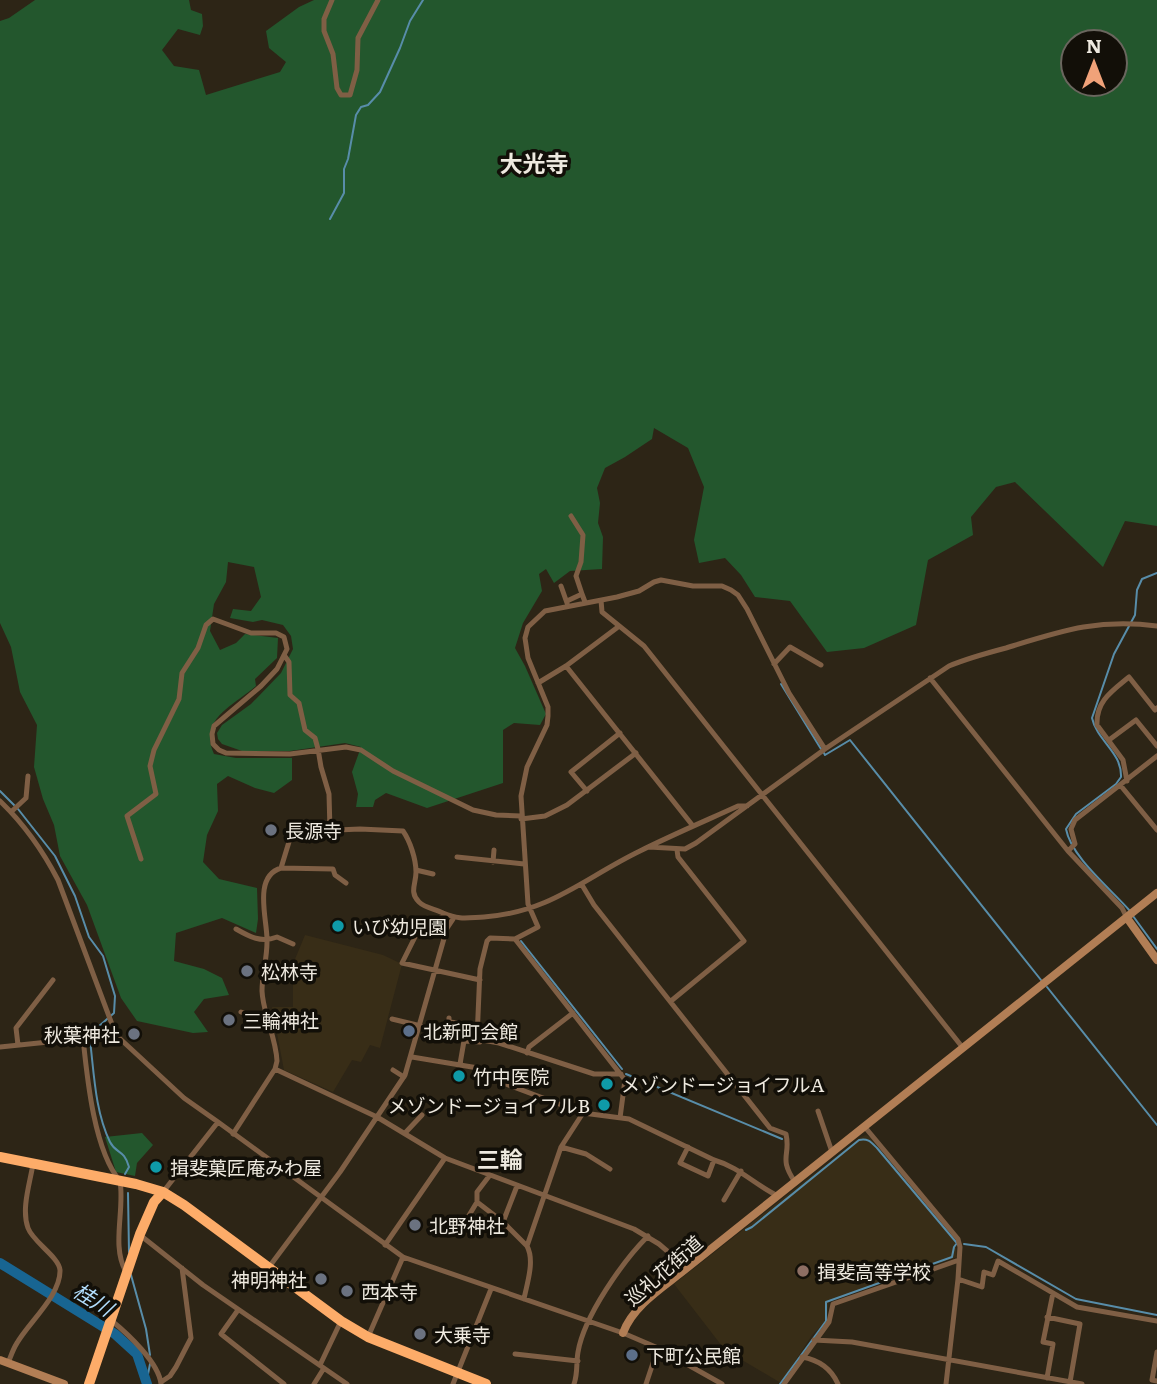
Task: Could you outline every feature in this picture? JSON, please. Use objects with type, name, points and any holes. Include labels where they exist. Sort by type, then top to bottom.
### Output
[{"type":"highway","points":[[0,1157],[163,1192],[341,1321],[455,1379],[486,1384]]},
{"type":"highway","points":[[89,1384],[139,1234],[154,1202],[163,1192]]},
{"type":"street","points":[[332,0],[324,19],[324,31],[335,61],[337,88],[341,95],[350,95],[357,70],[358,38],[378,0]]},
{"type":"street","points":[[571,516],[583,534],[581,562],[576,576],[585,602]]},
{"type":"street","points":[[567,603],[601,600],[639,591],[662,580],[693,586],[722,586],[738,595],[789,693],[825,749]]},
{"type":"street","points":[[561,586],[567,603]]},
{"type":"street","points":[[480,1042],[477,1039],[480,969],[490,937],[515,939],[538,927],[530,909],[524,864],[522,781],[547,725],[548,706],[528,658],[525,638],[528,627],[545,611],[582,594]]},
{"type":"street","points":[[601,600],[602,612],[644,646],[963,1048]]},
{"type":"street","points":[[141,859],[127,816],[131,810],[156,794],[151,758],[179,699],[182,673],[198,648],[208,621],[213,619],[251,633],[276,633],[284,637],[287,643],[276,669],[261,686],[214,726],[213,744],[226,753],[289,754],[346,747],[361,750],[393,771],[473,810],[521,818],[545,817],[587,791],[636,753]]},
{"type":"street","points":[[649,847],[685,849],[730,820],[762,793],[825,749],[949,666],[1074,627],[1108,623],[1157,626]]},
{"type":"street","points":[[538,683],[566,666],[618,627]]},
{"type":"street","points":[[774,664],[790,647],[821,665]]},
{"type":"street","points":[[284,655],[289,662],[290,695],[299,703],[305,730],[314,738],[318,752],[329,794],[330,830]]},
{"type":"street","points":[[566,666],[693,826]]},
{"type":"street","points":[[1127,781],[1123,760],[1097,725],[1099,705],[1129,677],[1154,710],[1157,708]]},
{"type":"street","points":[[930,678],[1068,851],[1122,908],[1126,918],[1157,960]]},
{"type":"street","points":[[1109,740],[1136,720],[1157,746]]},
{"type":"street","points":[[587,791],[571,772],[620,733]]},
{"type":"street","points":[[1068,851],[1075,844],[1071,829],[1075,820],[1157,756]]},
{"type":"street","points":[[11,812],[26,798],[29,776]]},
{"type":"street","points":[[1121,786],[1157,830]]},
{"type":"street","points":[[0,801],[47,860],[58,880],[117,1035],[0,1047]]},
{"type":"street","points":[[480,980],[402,962],[420,927],[450,917],[510,915],[530,909],[582,885],[649,847],[693,826],[738,806],[747,806]]},
{"type":"street","points":[[281,868],[292,832],[403,831],[407,836],[415,870],[412,890],[415,897],[422,905],[450,917]]},
{"type":"street","points":[[493,862],[494,850]]},
{"type":"street","points":[[671,1001],[744,941],[678,857],[677,850]]},
{"type":"street","points":[[457,857],[524,864]]},
{"type":"street","points":[[233,1134],[275,1069],[277,1051],[262,992],[267,940],[263,901],[265,885],[275,870],[281,868],[333,869],[335,875],[346,883]]},
{"type":"street","points":[[415,870],[433,874]]},
{"type":"street","points":[[582,885],[594,905],[770,1128],[786,1134],[785,1160],[787,1170],[795,1182]]},
{"type":"street","name":"巡礼花街道","points":[[117,1035],[184,1098],[403,1256],[623,1333],[637,1310],[687,1268],[1157,894]]},
{"type":"street","points":[[269,1268],[404,1077],[421,1026],[450,917]]},
{"type":"street","points":[[236,929],[252,938],[267,940],[277,937],[293,944]]},
{"type":"street","points":[[515,939],[625,1080],[620,1118]]},
{"type":"street","points":[[18,1045],[16,1028],[53,980]]},
{"type":"street","points":[[241,1012],[270,1023]]},
{"type":"street","points":[[527,1053],[529,1047],[573,1013]]},
{"type":"street","points":[[449,1017],[449,1022],[478,1025]]},
{"type":"street","points":[[392,1019],[421,1026]]},
{"type":"street","points":[[84,1038],[89,1092],[104,1151],[113,1173],[120,1181],[121,1264],[126,1272]]},
{"type":"street","points":[[460,1063],[464,1041],[499,1043],[594,1074],[621,1074]]},
{"type":"street","points":[[412,1057],[484,1069],[503,1083],[583,1113],[629,1119],[741,1171],[763,1189],[778,1196]]},
{"type":"street","points":[[275,1069],[377,1116],[445,1158],[634,1229],[648,1236],[687,1268]]},
{"type":"street","points":[[394,1070],[404,1077]]},
{"type":"street","points":[[818,1111],[832,1152]]},
{"type":"street","points":[[527,1246],[561,1147],[583,1113]]},
{"type":"street","points":[[406,1132],[422,1115]]},
{"type":"street","points":[[163,1192],[218,1122]]},
{"type":"street","points":[[864,1126],[958,1239],[958,1279],[946,1384]]},
{"type":"street","points":[[561,1147],[586,1154],[610,1169]]},
{"type":"street","points":[[688,1147],[680,1163],[709,1176],[714,1160]]},
{"type":"street","points":[[385,1245],[445,1158]]},
{"type":"street","points":[[33,1164],[26,1205],[27,1222],[35,1241],[58,1263],[60,1272],[47,1303],[4,1361],[64,1384]]},
{"type":"street","points":[[724,1200],[741,1171]]},
{"type":"street","points":[[465,1222],[477,1202],[477,1192],[490,1175]]},
{"type":"street","points":[[503,1222],[517,1186]]},
{"type":"street","points":[[477,1202],[503,1222],[530,1250],[524,1299]]},
{"type":"street","points":[[139,1234],[239,1310],[347,1384]]},
{"type":"street","points":[[574,1384],[578,1352],[590,1320],[630,1254],[648,1236]]},
{"type":"street","points":[[368,1337],[403,1256]]},
{"type":"street","points":[[784,1384],[829,1322],[833,1304],[959,1260]]},
{"type":"street","points":[[958,1279],[982,1287],[984,1272],[993,1275],[998,1261],[1077,1307],[1157,1321]]},
{"type":"street","points":[[109,1322],[154,1364],[161,1383],[170,1376],[191,1338],[182,1268]]},
{"type":"street","points":[[455,1379],[491,1289]]},
{"type":"street","points":[[1047,1378],[1053,1344],[1043,1342],[1053,1293]]},
{"type":"street","points":[[239,1310],[221,1334],[284,1384]]},
{"type":"street","points":[[1048,1317],[1080,1324],[1070,1382]]},
{"type":"street","points":[[314,1384],[341,1321]]},
{"type":"street","points":[[623,1333],[658,1348],[722,1384]]},
{"type":"street","points":[[814,1340],[852,1342],[1082,1384]]},
{"type":"street","points":[[646,1384],[658,1348]]},
{"type":"street","points":[[1157,1352],[1152,1380],[1157,1381]]},
{"type":"street","points":[[515,1354],[578,1361]]},
{"type":"street","points":[[802,1357],[816,1360],[834,1376],[838,1384]]},
{"type":"shaded area","points":[[305,935],[383,955],[402,964],[380,1048],[370,1045],[361,1062],[352,1060],[333,1092],[284,1070],[272,1007],[293,1007],[293,964]]},
{"type":"shaded area","name":"揖斐高等学校","points":[[866,1135],[872,1138],[955,1238],[957,1257],[829,1301],[826,1321],[812,1335],[781,1383],[725,1350],[674,1284]]},
{"type":"green space","points":[[35,0],[189,0],[191,10],[202,14],[203,26],[200,35],[178,29],[162,50],[174,66],[199,70],[206,95],[280,72],[286,62],[269,48],[266,31],[299,7],[314,0],[1157,0],[1157,526],[1125,521],[1103,567],[1015,482],[996,487],[971,517],[973,535],[928,560],[916,625],[864,648],[827,652],[790,601],[755,597],[741,575],[725,558],[699,563],[694,540],[704,487],[688,448],[654,428],[652,439],[605,468],[597,488],[600,503],[598,523],[603,537],[602,569],[570,571],[554,583],[546,569],[539,574],[542,591],[523,623],[515,648],[546,714],[540,725],[514,723],[503,730],[503,783],[427,808],[386,793],[375,800],[373,807],[356,807],[358,794],[352,772],[361,747],[345,743],[290,751],[242,751],[222,744],[217,733],[222,725],[251,704],[281,673],[293,649],[291,636],[283,625],[262,620],[253,622],[230,618],[233,609],[251,611],[261,597],[254,567],[228,562],[226,582],[214,604],[210,631],[220,650],[236,643],[245,634],[278,638],[277,658],[255,679],[256,686],[220,714],[214,722],[210,742],[214,754],[236,758],[292,758],[292,780],[274,793],[228,776],[217,784],[218,811],[207,835],[203,862],[219,879],[257,888],[258,919],[256,933],[222,918],[176,933],[174,961],[204,969],[222,978],[229,995],[204,999],[194,1012],[208,1032],[193,1033],[137,1021],[121,998],[87,905],[60,856],[54,825],[34,767],[37,725],[20,692],[11,647],[0,623],[0,21]]},
{"type":"green space","points":[[142,1133],[153,1145],[137,1163],[135,1176],[116,1172],[105,1137]]},
{"type":"waterway","points":[[330,219],[344,193],[344,169],[356,115],[361,107],[368,105],[380,92],[410,21],[423,0]]},
{"type":"waterway","points":[[1130,911],[1075,851],[1066,829],[1076,814],[1116,784],[1121,777],[1118,760],[1092,718],[1114,654],[1135,615],[1137,590],[1142,579],[1157,573]]},
{"type":"waterway","points":[[781,684],[821,749]]},
{"type":"waterway","points":[[824,753],[825,755],[850,740],[1041,980]]},
{"type":"waterway","points":[[0,791],[14,805]]},
{"type":"waterway","points":[[18,809],[55,856],[75,896],[89,937],[103,956],[115,996],[114,1013],[90,1034]]},
{"type":"waterway","points":[[1133,916],[1157,949]]},
{"type":"waterway","points":[[521,941],[622,1069]]},
{"type":"waterway","points":[[1047,987],[1157,1125]]},
{"type":"waterway","points":[[90,1040],[101,1118],[110,1142],[127,1161],[129,1167],[125,1174]]},
{"type":"waterway","points":[[626,1074],[782,1139]]},
{"type":"waterway","points":[[746,1230],[859,1140],[865,1140],[877,1148],[956,1242]]},
{"type":"waterway","points":[[128,1193],[129,1252]]},
{"type":"waterway","points":[[780,1384],[826,1321],[826,1302],[952,1257],[957,1243]]},
{"type":"waterway","points":[[964,1244],[986,1247],[1076,1299],[1157,1315]]},
{"type":"waterway","name":"桂川","points":[[0,1263],[115,1334],[137,1354],[147,1384]]},
{"type":"waterway","points":[[131,1275],[146,1329],[150,1355]]},
{"type":"waterway","points":[[147,1379],[150,1364]]},
{"type":"place","name":"長源寺","points":[[271,830]]},
{"type":"place","name":"いび幼児園","points":[[338,926]]},
{"type":"place","name":"松林寺","points":[[247,971]]},
{"type":"place","name":"三輪神社","points":[[229,1020]]},
{"type":"place","name":"北新町会館","points":[[409,1031]]},
{"type":"place","name":"秋葉神社","points":[[134,1034]]},
{"type":"place","name":"竹中医院","points":[[459,1076]]},
{"type":"place","name":"メゾンドージョイフルA","points":[[607,1084]]},
{"type":"place","name":"メゾンドージョイフルB","points":[[604,1105]]},
{"type":"place","name":"揖斐菓匠庵みわ屋","points":[[156,1167]]},
{"type":"place","name":"北野神社","points":[[415,1225]]},
{"type":"place","name":"揖斐高等学校","points":[[803,1271]]},
{"type":"place","name":"神明神社","points":[[321,1279]]},
{"type":"place","name":"西本寺","points":[[347,1291]]},
{"type":"place","name":"大乗寺","points":[[420,1334]]},
{"type":"place","name":"下町公民館","points":[[632,1355]]},
{"type":"district","name":"大光寺","points":[[534,162]]},
{"type":"district","name":"三輪","points":[[500,1158]]}]
